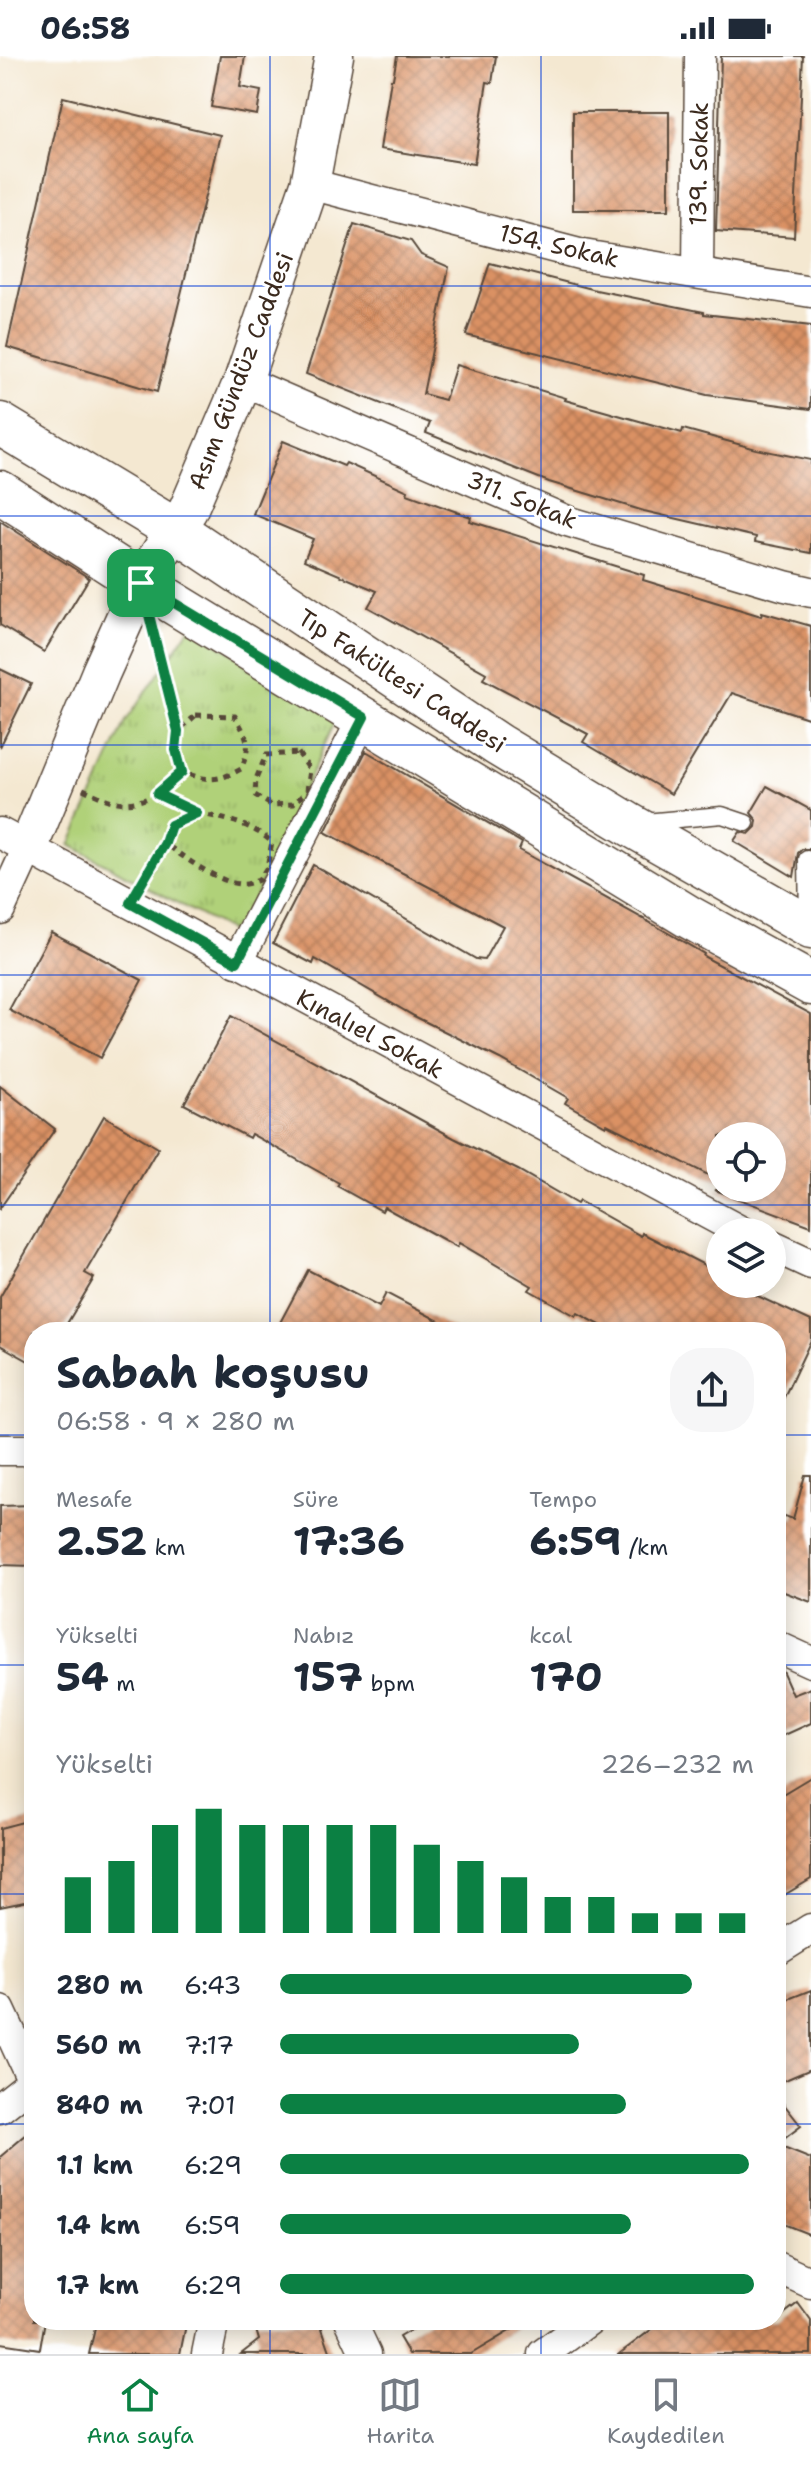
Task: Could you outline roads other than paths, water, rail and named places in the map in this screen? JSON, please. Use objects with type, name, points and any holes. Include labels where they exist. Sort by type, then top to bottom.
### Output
[{"type":"main road","name":"Tıp Fakültesi Caddesi","points":[[0,424],[174,529],[498,745],[809,927]]},
{"type":"main road","points":[[0,492],[141,583],[689,917],[811,984]]},
{"type":"street","name":"Asım Gündüz Caddesi","points":[[14,840],[57,777],[141,583],[188,510],[243,381],[310,184],[334,56]]},
{"type":"street","name":"139. Sokak","points":[[698,273],[700,56]]},
{"type":"street","name":"154. Sokak","points":[[310,184],[583,255],[811,292]]},
{"type":"street","name":"311. Sokak","points":[[243,381],[567,521],[811,592]]},
{"type":"street","points":[[237,962],[364,717]]},
{"type":"street","points":[[0,909],[14,840]]},
{"type":"street","name":"Kınalıel Sokak","points":[[14,840],[716,1218]]},
{"type":"street","points":[[786,1252],[811,1264]]},
{"type":"street","points":[[0,1450],[24,1450]]},
{"type":"street","points":[[786,1651],[811,1662]]},
{"type":"street","points":[[786,1945],[811,1929]]},
{"type":"street","points":[[0,2010],[24,2060]]},
{"type":"street","points":[[0,2108],[24,2089]]},
{"type":"street","points":[[786,2272],[811,2283]]},
{"type":"street","points":[[207,2354],[212,2330]]},
{"type":"street","points":[[355,2330],[366,2354]]},
{"type":"street","points":[[543,2354],[575,2330]]},
{"type":"lane","points":[[627,823],[722,815],[746,823]]},
{"type":"lane","points":[[807,859],[809,927]]}]
